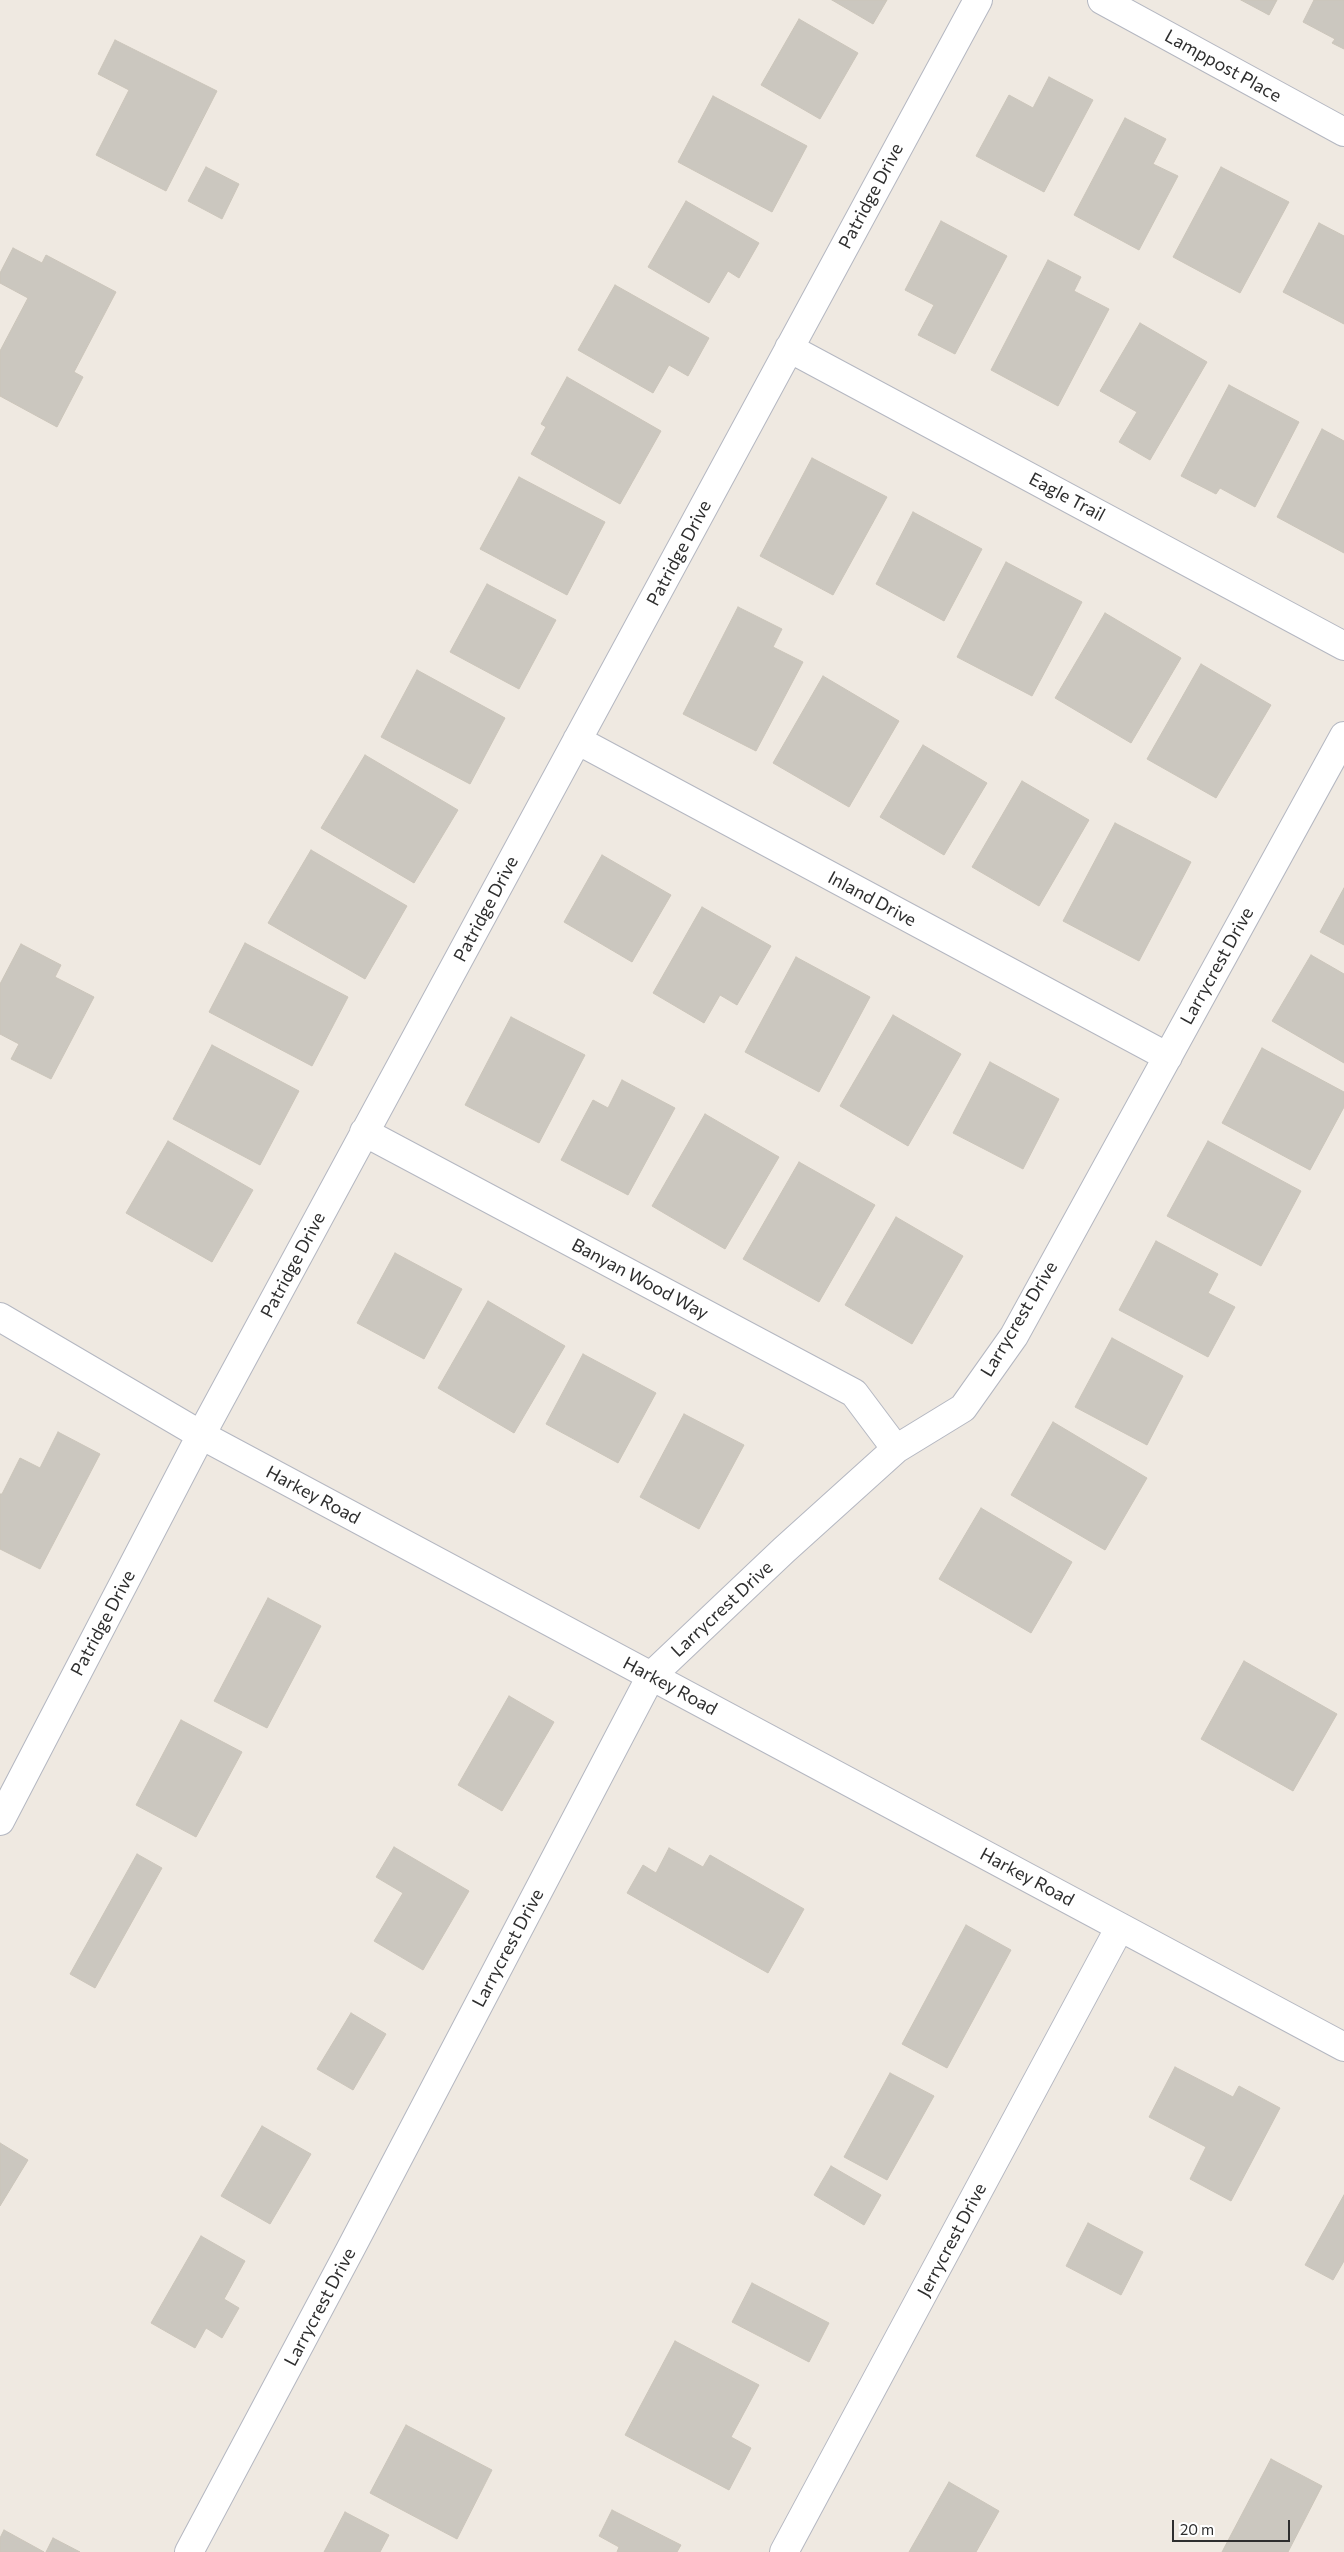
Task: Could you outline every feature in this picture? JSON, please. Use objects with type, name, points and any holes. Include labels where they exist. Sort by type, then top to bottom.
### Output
[{"type":"street","name":"Patridge Drive","points":[[0,1821],[201,1435],[978,0]]},
{"type":"street","name":"Lamppost Place","points":[[1102,0],[1344,132]]},
{"type":"street","name":"Eagle Trail","points":[[789,348],[1344,646]]},
{"type":"street","name":"Larrycrest Drive","points":[[189,2552],[350,2250],[651,1676],[784,1550],[896,1449],[963,1408],[1014,1336],[1344,736]]},
{"type":"street","name":"Inland Drive","points":[[577,740],[1168,1057]]},
{"type":"street","name":"Banyan Wood Way","points":[[364,1132],[854,1393],[896,1449]]},
{"type":"street","name":"Harkey Road","points":[[0,1317],[201,1435],[1344,2047]]},
{"type":"street","name":"Jerrycrest Drive","points":[[784,2552],[1120,1927]]},
{"type":"building","points":[[832,0],[887,0],[873,24]]},
{"type":"building","points":[[1241,0],[1277,0],[1269,15]]},
{"type":"building","points":[[1314,0],[1344,0],[1344,49],[1332,43],[1335,39],[1303,22]]},
{"type":"building","points":[[799,19],[858,53],[820,119],[761,85]]},
{"type":"building","points":[[115,40],[217,91],[166,191],[96,155],[129,90],[98,74]]},
{"type":"building","points":[[1049,77],[1093,100],[1044,192],[976,156],[1009,95],[1033,108]]},
{"type":"building","points":[[713,96],[807,146],[772,212],[678,162]]},
{"type":"building","points":[[1125,118],[1166,139],[1153,164],[1178,176],[1139,250],[1074,215]]},
{"type":"building","points":[[206,167],[239,184],[222,219],[188,201]]},
{"type":"building","points":[[1221,167],[1289,202],[1240,293],[1173,257]]},
{"type":"building","points":[[686,201],[759,243],[739,278],[728,271],[709,303],[648,267]]},
{"type":"building","points":[[941,221],[1007,256],[955,354],[918,335],[934,305],[905,290]]},
{"type":"building","points":[[1319,223],[1344,236],[1344,324],[1283,292]]},
{"type":"building","points":[[13,248],[42,263],[46,255],[116,292],[74,372],[83,377],[57,427],[0,396],[0,351],[28,298],[0,283],[0,273]]},
{"type":"building","points":[[1048,260],[1081,277],[1074,291],[1109,309],[1058,406],[991,370]]},
{"type":"building","points":[[615,285],[709,338],[688,376],[669,365],[653,393],[578,350]]},
{"type":"building","points":[[1140,323],[1207,362],[1150,460],[1119,442],[1137,412],[1100,391]]},
{"type":"building","points":[[567,377],[661,431],[620,504],[531,454],[546,427],[541,424]]},
{"type":"building","points":[[1229,385],[1299,422],[1255,507],[1220,488],[1216,494],[1181,476]]},
{"type":"building","points":[[1322,429],[1344,441],[1344,553],[1277,517]]},
{"type":"building","points":[[812,458],[887,497],[833,595],[760,556]]},
{"type":"building","points":[[519,477],[605,522],[567,595],[480,549]]},
{"type":"building","points":[[913,512],[982,549],[944,621],[876,584]]},
{"type":"building","points":[[1006,562],[1082,602],[1032,696],[957,657]]},
{"type":"building","points":[[487,584],[556,620],[519,689],[450,652]]},
{"type":"building","points":[[738,607],[782,629],[773,647],[803,662],[756,751],[683,714]]},
{"type":"building","points":[[1105,613],[1181,658],[1131,743],[1055,698]]},
{"type":"building","points":[[1201,664],[1271,705],[1216,798],[1147,759]]},
{"type":"building","points":[[417,670],[505,718],[470,784],[381,737]]},
{"type":"building","points":[[823,676],[899,721],[849,807],[773,763]]},
{"type":"building","points":[[923,745],[987,783],[944,855],[880,817]]},
{"type":"building","points":[[365,755],[458,810],[414,883],[321,828]]},
{"type":"building","points":[[1022,781],[1089,820],[1039,906],[972,867]]},
{"type":"building","points":[[1115,823],[1191,862],[1139,961],[1063,921]]},
{"type":"building","points":[[311,850],[407,906],[365,979],[268,923]]},
{"type":"building","points":[[602,855],[671,895],[632,962],[564,922]]},
{"type":"building","points":[[1344,888],[1344,945],[1320,932]]},
{"type":"building","points":[[702,907],[771,946],[737,1005],[720,995],[704,1023],[653,993]]},
{"type":"building","points":[[245,943],[348,997],[312,1066],[209,1012]]},
{"type":"building","points":[[21,944],[61,965],[55,977],[94,997],[51,1079],[11,1059],[19,1044],[0,1034],[0,984]]},
{"type":"building","points":[[1311,955],[1344,974],[1344,1063],[1272,1021]]},
{"type":"building","points":[[796,957],[870,997],[819,1092],[745,1052]]},
{"type":"building","points":[[893,1015],[961,1054],[908,1146],[840,1106]]},
{"type":"building","points":[[511,1017],[585,1055],[539,1143],[465,1105]]},
{"type":"building","points":[[212,1045],[299,1091],[260,1165],[173,1119]]},
{"type":"building","points":[[1262,1048],[1344,1092],[1344,1107],[1310,1170],[1222,1123]]},
{"type":"building","points":[[990,1062],[1059,1099],[1023,1169],[953,1133]]},
{"type":"building","points":[[622,1080],[675,1108],[628,1195],[561,1160],[593,1100],[608,1108]]},
{"type":"building","points":[[705,1114],[779,1157],[725,1249],[652,1206]]},
{"type":"building","points":[[168,1141],[253,1190],[212,1262],[126,1213]]},
{"type":"building","points":[[1208,1141],[1301,1191],[1261,1266],[1167,1216]]},
{"type":"building","points":[[799,1162],[875,1205],[819,1302],[743,1259]]},
{"type":"building","points":[[896,1217],[963,1256],[912,1344],[845,1305]]},
{"type":"building","points":[[1156,1241],[1218,1274],[1208,1293],[1235,1307],[1208,1357],[1119,1310]]},
{"type":"building","points":[[395,1253],[462,1289],[424,1359],[357,1323]]},
{"type":"building","points":[[488,1301],[565,1346],[514,1433],[438,1388]]},
{"type":"building","points":[[1112,1338],[1183,1376],[1147,1445],[1075,1407]]},
{"type":"building","points":[[583,1354],[656,1393],[618,1463],[546,1424]]},
{"type":"building","points":[[684,1414],[744,1445],[699,1529],[640,1497]]},
{"type":"building","points":[[1053,1422],[1147,1478],[1105,1550],[1011,1495]]},
{"type":"building","points":[[58,1432],[100,1454],[40,1569],[0,1549],[0,1494],[2,1494],[20,1458],[40,1468]]},
{"type":"building","points":[[981,1508],[1072,1562],[1031,1633],[939,1579]]},
{"type":"building","points":[[268,1598],[321,1626],[267,1728],[214,1701]]},
{"type":"building","points":[[1244,1661],[1337,1714],[1293,1791],[1201,1739]]},
{"type":"building","points":[[509,1696],[554,1722],[502,1811],[458,1785]]},
{"type":"building","points":[[181,1720],[242,1752],[196,1837],[136,1805]]},
{"type":"building","points":[[394,1847],[469,1891],[423,1970],[374,1941],[403,1893],[376,1877]]},
{"type":"building","points":[[669,1848],[703,1867],[710,1855],[804,1909],[768,1973],[627,1893],[643,1865],[656,1873]]},
{"type":"building","points":[[137,1854],[162,1868],[95,1988],[70,1974]]},
{"type":"building","points":[[966,1925],[1011,1950],[947,2068],[902,2044]]},
{"type":"building","points":[[351,2013],[386,2034],[353,2090],[317,2069]]},
{"type":"building","points":[[1175,2067],[1233,2097],[1239,2086],[1280,2108],[1231,2201],[1190,2179],[1206,2147],[1149,2117]]},
{"type":"building","points":[[890,2073],[934,2096],[887,2180],[844,2157]]},
{"type":"building","points":[[262,2126],[311,2154],[270,2224],[221,2196]]},
{"type":"building","points":[[0,2143],[28,2160],[0,2206]]},
{"type":"building","points":[[831,2166],[881,2195],[864,2225],[814,2195]]},
{"type":"building","points":[[1344,2195],[1344,2261],[1333,2280],[1305,2265]]},
{"type":"building","points":[[1088,2223],[1143,2252],[1121,2295],[1066,2266]]},
{"type":"building","points":[[201,2236],[245,2261],[224,2299],[239,2308],[222,2338],[206,2328],[195,2348],[151,2323]]},
{"type":"building","points":[[752,2283],[829,2323],[809,2362],[732,2322]]},
{"type":"building","points":[[675,2341],[759,2385],[731,2437],[751,2448],[729,2490],[625,2435]]},
{"type":"building","points":[[406,2425],[492,2470],[457,2539],[370,2493]]},
{"type":"building","points":[[1271,2459],[1322,2486],[1288,2552],[1222,2552]]},
{"type":"building","points":[[949,2482],[999,2511],[976,2552],[909,2552]]},
{"type":"building","points":[[612,2510],[681,2545],[677,2552],[617,2552],[619,2547],[599,2536]]},
{"type":"building","points":[[345,2512],[389,2535],[380,2552],[324,2552]]},
{"type":"building","points":[[4,2530],[44,2552],[0,2552],[0,2538]]},
{"type":"building","points":[[53,2538],[80,2552],[46,2552]]}]
